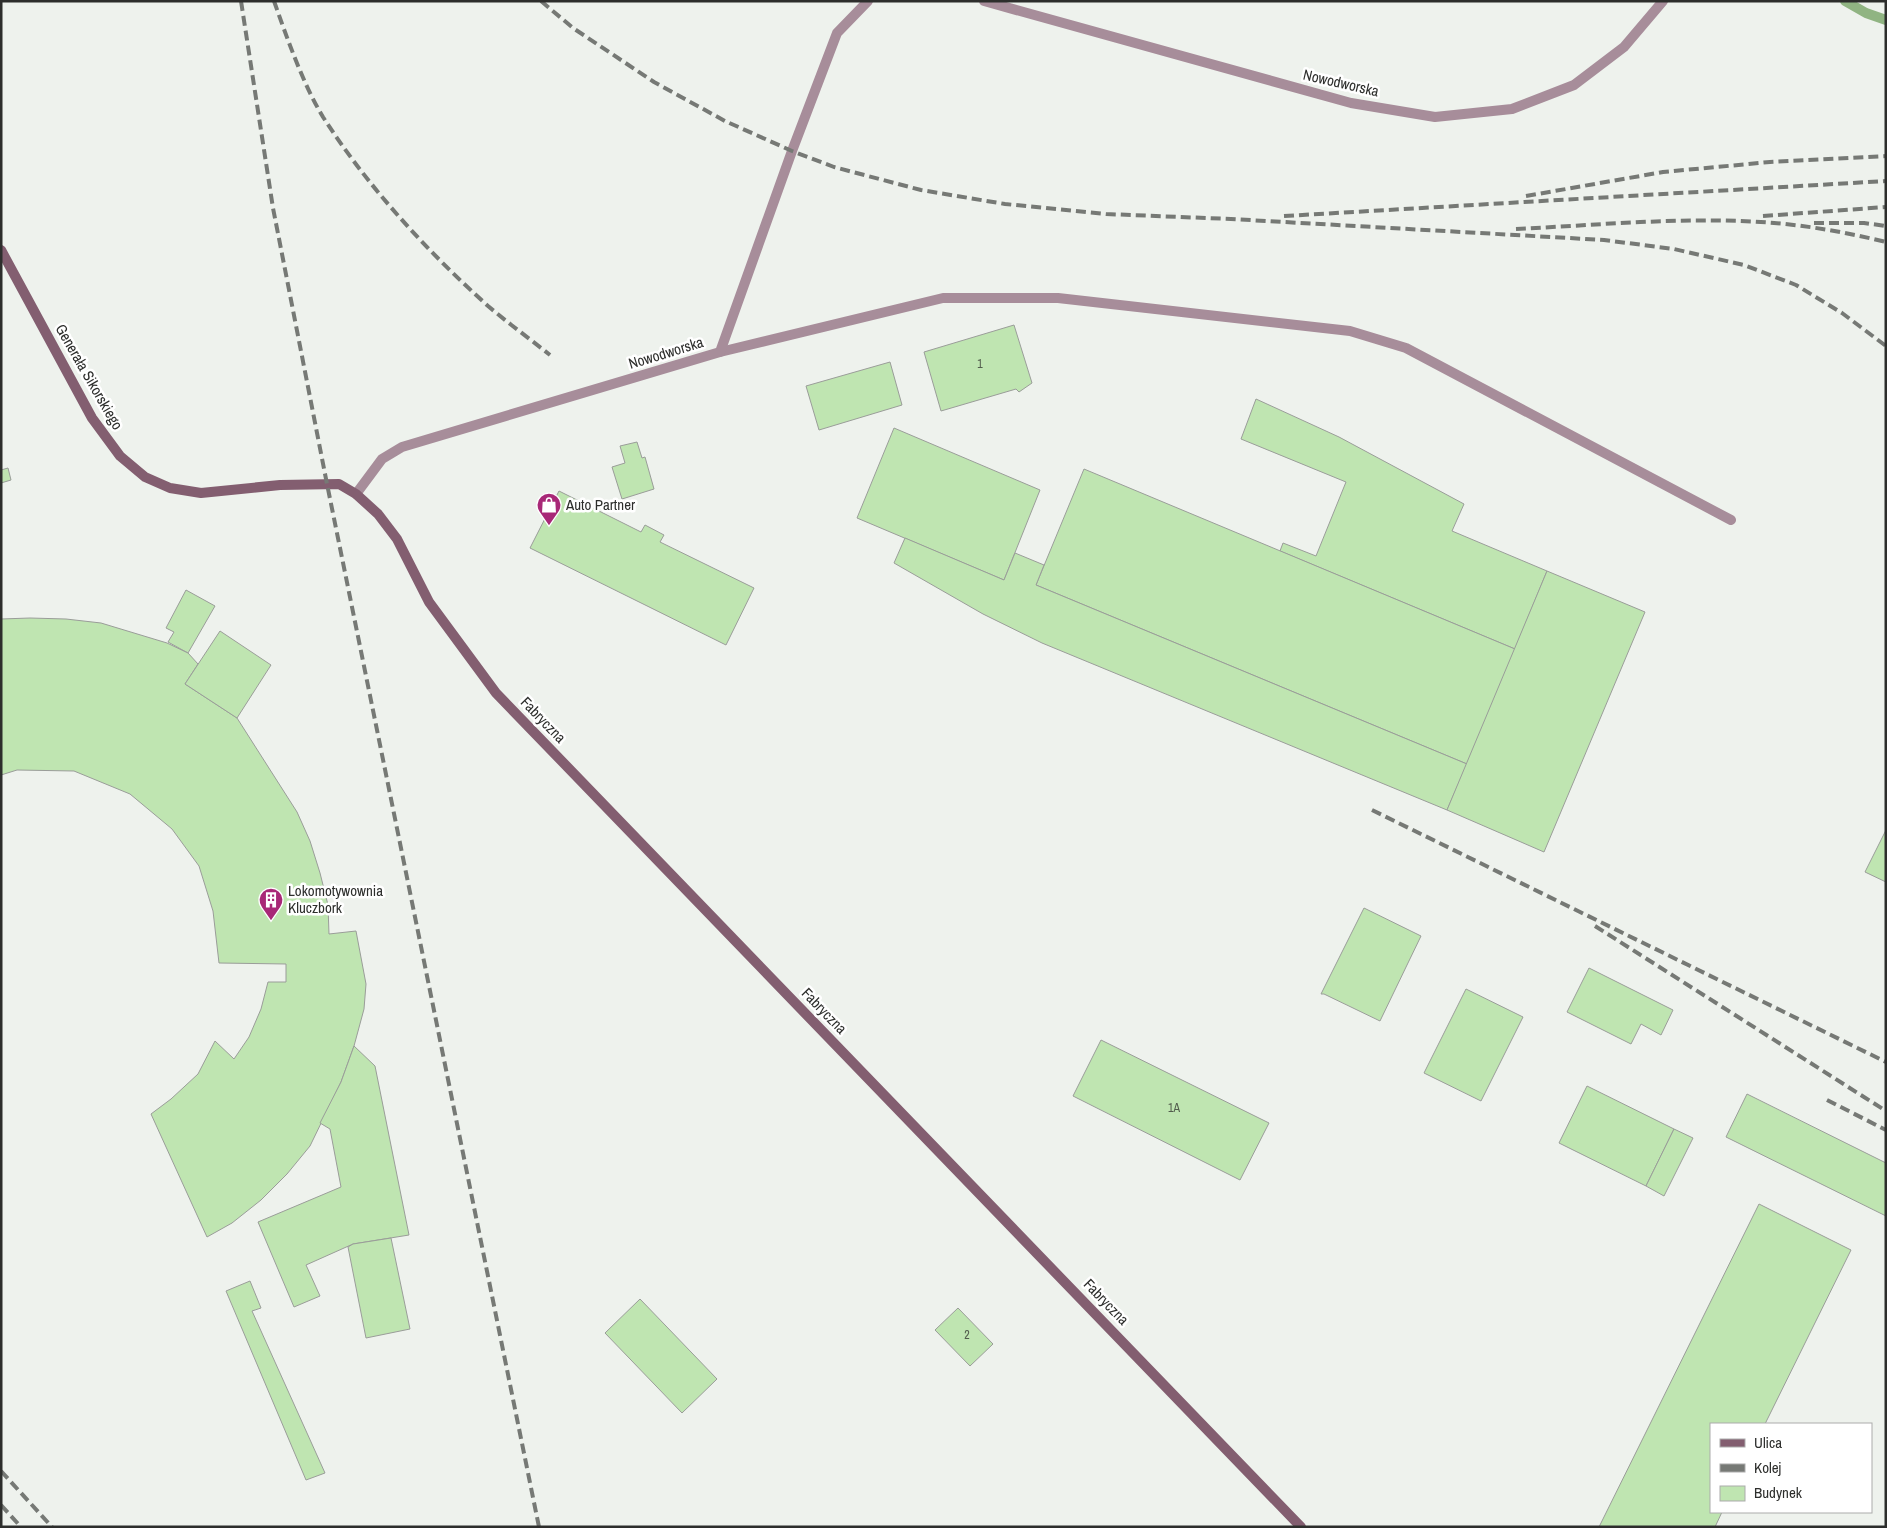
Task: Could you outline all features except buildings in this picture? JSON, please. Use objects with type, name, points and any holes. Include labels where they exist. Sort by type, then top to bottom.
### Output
[{"type":"street","name":"Nowodworska","points":[[356,494],[382,459],[402,446],[720,352],[837,33],[868,1]]},
{"type":"street","name":"Nowodworska","points":[[984,1],[1351,103],[1435,117],[1512,109],[1574,85],[1624,47],[1663,1]]},
{"type":"street","name":"Generała Sikorskiego","points":[[1,250],[92,418],[120,456],[144,477],[170,488],[201,492],[280,485],[339,484],[356,494]]},
{"type":"street","points":[[720,352],[943,298],[1058,298],[1350,331],[1406,348],[1730,520]]},
{"type":"street","name":"Fabryczna","points":[[356,494],[378,514],[397,539],[429,602],[496,693],[1301,1527]]},
{"type":"waterway","points":[[1845,1],[1866,13],[1886,20]]},
{"type":"railway","points":[[241,1],[273,208],[327,484],[539,1527]]},
{"type":"railway","points":[[274,1],[296,61],[316,104],[340,143],[359,168],[399,217],[442,263],[488,306],[550,355]]},
{"type":"railway","points":[[541,1],[573,28],[654,82],[725,121],[792,151],[834,167],[921,190],[1005,204],[1106,214],[1231,219],[1604,240],[1674,249],[1744,265],[1796,285],[1842,313],[1886,346]]},
{"type":"railway","points":[[1526,196],[1663,172],[1770,162],[1886,156]]},
{"type":"railway","points":[[1284,216],[1886,181]]},
{"type":"railway","points":[[1763,216],[1886,207]]},
{"type":"railway","points":[[1516,229],[1645,222],[1742,221],[1816,228],[1886,242]]},
{"type":"railway","points":[[1814,223],[1864,223],[1886,226]]},
{"type":"railway","points":[[1372,810],[1886,1062]]},
{"type":"railway","points":[[1595,926],[1886,1111]]},
{"type":"railway","points":[[1827,1100],[1886,1130]]},
{"type":"railway","points":[[1,1471],[52,1527]]},
{"type":"railway","points":[[1,1505],[21,1527]]},
{"type":"place","name":"Auto Partner","points":[[549,526]]},
{"type":"place","name":"Lokomotywownia Kluczbork","points":[[271,921]]}]
